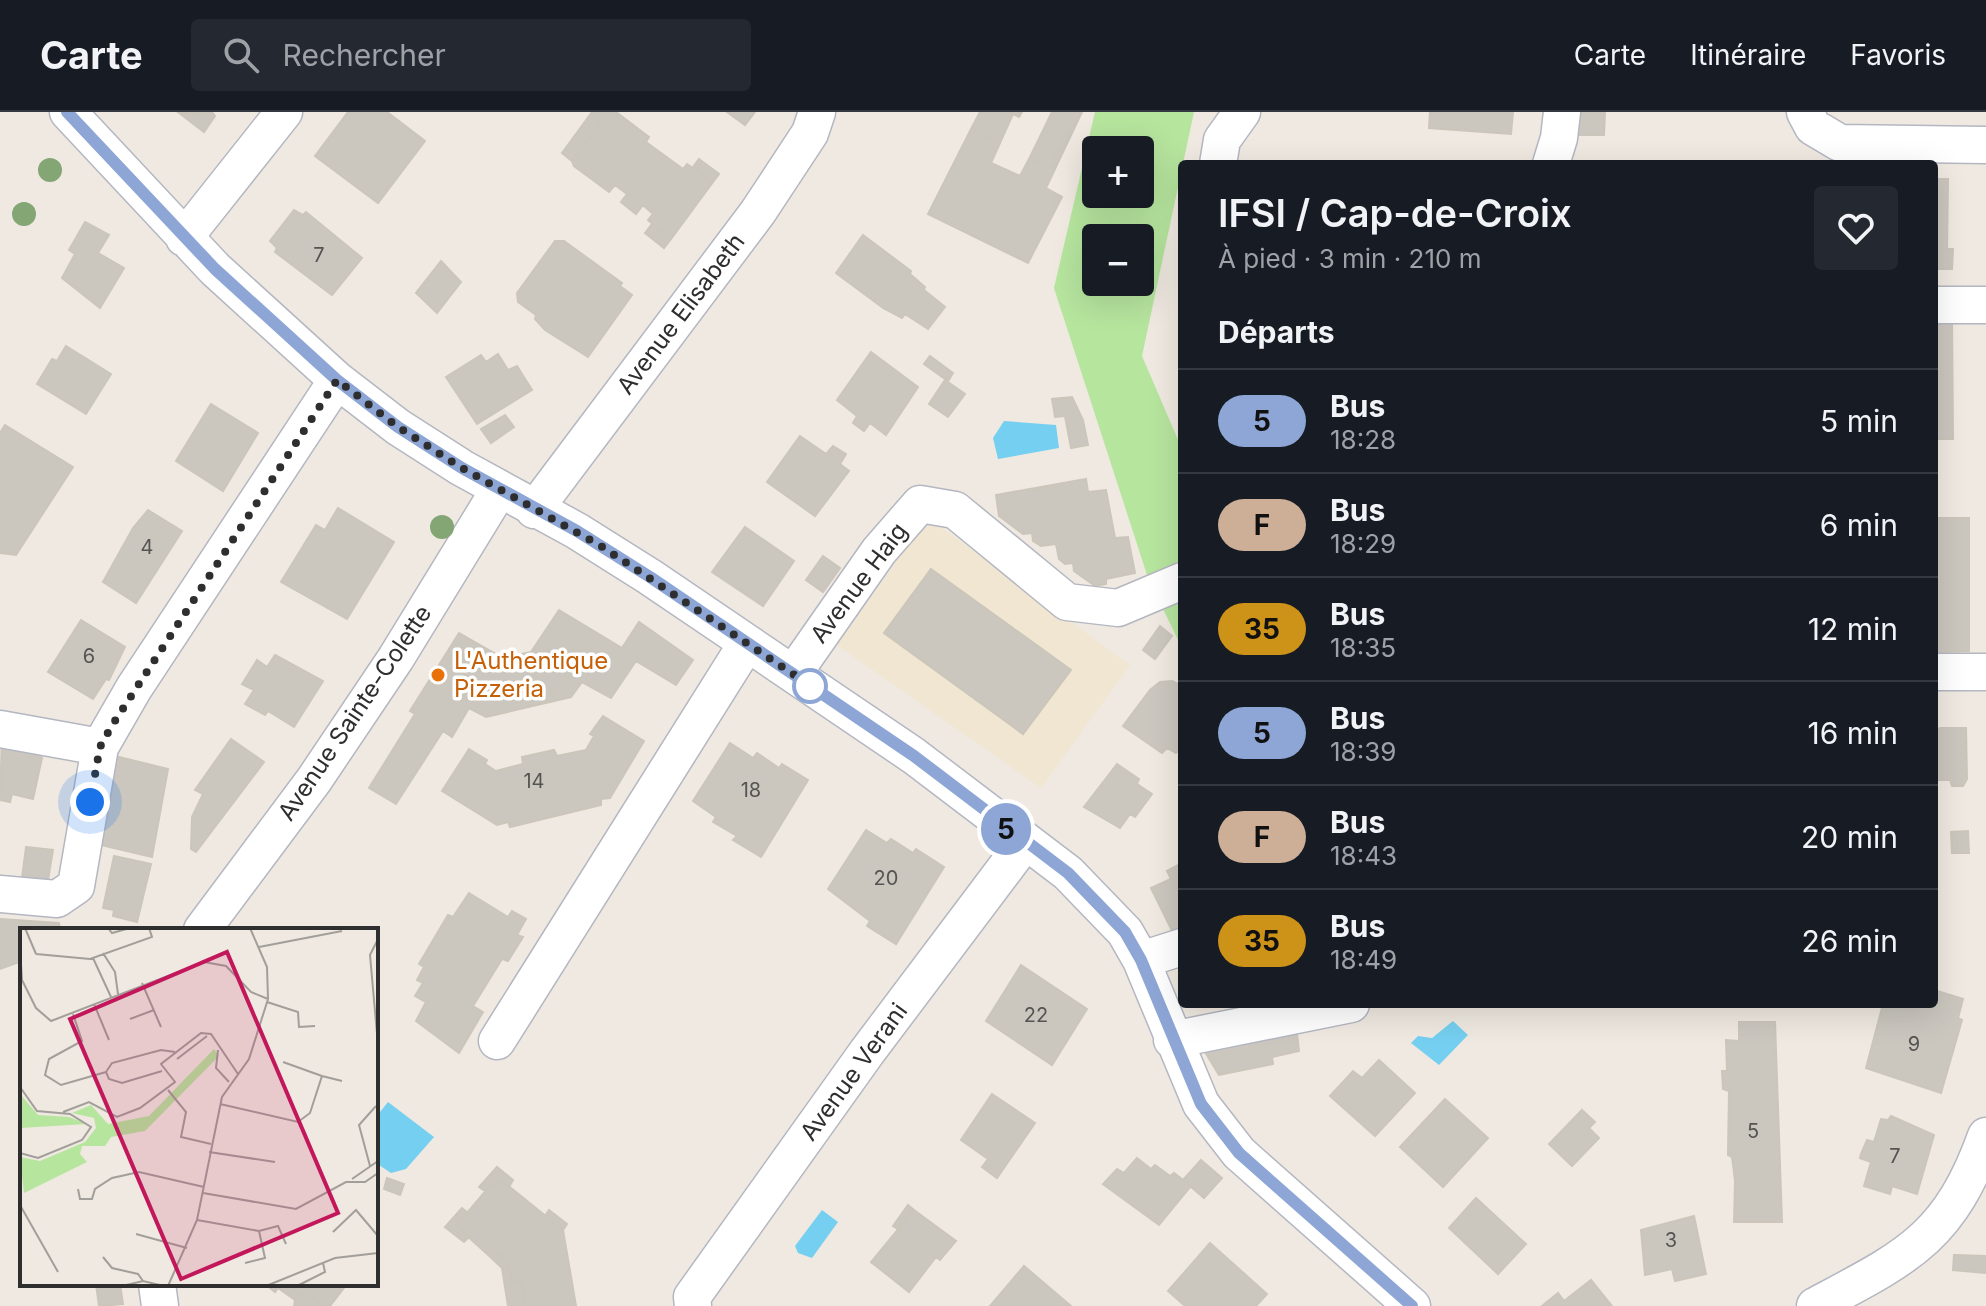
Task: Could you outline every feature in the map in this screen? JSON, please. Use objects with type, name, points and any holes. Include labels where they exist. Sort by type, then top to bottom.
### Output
[{"type":"street","points":[[68,112],[184,238],[337,380],[398,427],[499,490],[601,546],[747,643],[914,756],[1068,873],[1125,932],[1141,960],[1201,1104],[1239,1153],[1412,1306]]},
{"type":"street","points":[[184,238],[284,112]]},
{"type":"street","name":"Avenue Elisabeth","points":[[534,510],[758,212],[810,133],[817,112]]},
{"type":"street","points":[[1219,160],[1222,140],[1242,112]]},
{"type":"street","points":[[1552,160],[1562,112]]},
{"type":"street","points":[[1805,112],[1813,127],[1840,143],[1986,145]]},
{"type":"street","points":[[1938,305],[1986,305]]},
{"type":"street","points":[[0,894],[57,899],[76,886],[100,747],[134,688],[337,380]]},
{"type":"street","name":"Avenue Sainte-Colette","points":[[203,928],[322,768],[396,658],[499,490]]},
{"type":"street","name":"Avenue Haig","points":[[793,674],[879,551],[920,504],[955,510],[1067,602],[1118,608],[1178,583]]},
{"type":"street","points":[[497,1041],[747,643]]},
{"type":"street","points":[[1938,672],[1986,672]]},
{"type":"street","points":[[0,729],[100,747]]},
{"type":"street","name":"Avenue Verani","points":[[693,1306],[692,1297],[857,1065],[1025,842]]},
{"type":"street","points":[[1141,960],[1178,948]]},
{"type":"street","points":[[1172,1040],[1331,1008]]},
{"type":"street","points":[[1815,1306],[1901,1259],[1928,1237],[1955,1206],[1972,1175],[1986,1136]]},
{"type":"street","points":[[157,1286],[160,1306]]},
{"type":"shaded area","points":[[928,518],[1130,665],[1041,788],[837,645]]},
{"type":"green space","points":[[1095,112],[1194,112],[1184,160],[1178,160],[1178,187],[1142,356],[1178,440],[1178,640],[1148,578],[1054,288],[1082,168],[1082,208],[1154,208],[1154,136],[1089,136]]},
{"type":"water","points":[[1004,421],[1056,425],[1059,448],[998,459],[993,438]]},
{"type":"water","points":[[1453,1021],[1468,1035],[1439,1065],[1411,1043],[1418,1036],[1432,1038]]},
{"type":"water","points":[[388,1102],[434,1137],[406,1169],[391,1173],[378,1164],[378,1114]]},
{"type":"water","points":[[822,1210],[838,1222],[812,1258],[798,1253],[795,1246]]},
{"type":"building","points":[[212,112],[215,116],[204,132],[179,113]]},
{"type":"building","points":[[348,112],[387,112],[425,141],[378,203],[315,156]]},
{"type":"building","points":[[592,112],[609,112],[572,161],[562,153]]},
{"type":"building","points":[[609,112],[616,112],[649,137],[646,142],[683,169],[687,164],[713,182],[671,239],[648,220],[653,214],[643,205],[636,214],[621,202],[627,194],[615,185],[609,192],[574,166],[572,161]]},
{"type":"building","points":[[727,112],[755,112],[745,125]]},
{"type":"building","points":[[980,112],[1022,112],[1019,117],[1013,114],[1000,143],[971,129]]},
{"type":"building","points":[[1052,112],[1082,112],[1055,169],[1030,157]]},
{"type":"building","points":[[1430,112],[1513,112],[1511,134],[1429,128]]},
{"type":"building","points":[[1579,112],[1605,112],[1604,135],[1578,135]]},
{"type":"building","points":[[971,129],[1000,143],[991,163],[1020,176],[1030,157],[1055,169],[1046,188],[1062,197],[1028,263],[928,214]]},
{"type":"building","points":[[699,159],[719,174],[713,182],[693,167]]},
{"type":"building","points":[[1938,179],[1948,179],[1947,249],[1953,249],[1952,269],[1938,269]]},
{"type":"building","points":[[294,210],[303,215],[306,212],[362,258],[332,295],[275,252],[277,248],[270,241]]},
{"type":"building","points":[[85,222],[109,235],[98,253],[124,268],[100,308],[62,278],[75,254],[69,250]]},
{"type":"building","points":[[652,224],[671,239],[664,248],[645,233]]},
{"type":"building","points":[[863,235],[911,271],[910,274],[925,287],[924,290],[945,307],[928,329],[905,314],[902,318],[883,308],[836,273]]},
{"type":"building","points":[[555,241],[564,241],[622,283],[620,286],[632,295],[588,357],[545,330],[535,319],[536,315],[518,302],[517,293]]},
{"type":"building","points":[[441,261],[461,282],[437,313],[416,293]]},
{"type":"building","points":[[1938,321],[1952,321],[1953,439],[1938,439]]},
{"type":"building","points":[[66,346],[111,374],[86,414],[37,384],[52,359],[57,361]]},
{"type":"building","points":[[871,352],[918,387],[886,435],[870,423],[864,431],[853,423],[857,416],[837,400]]},
{"type":"building","points":[[498,354],[508,370],[517,366],[532,390],[477,424],[446,377],[481,355],[486,362]]},
{"type":"building","points":[[930,356],[953,373],[948,381],[924,364]]},
{"type":"building","points":[[945,380],[965,394],[948,417],[929,404]]},
{"type":"building","points":[[1072,397],[1083,420],[1088,445],[1071,448],[1065,416],[1055,417],[1052,399]]},
{"type":"building","points":[[211,404],[258,433],[223,491],[176,461]]},
{"type":"building","points":[[505,415],[514,427],[491,443],[481,429]]},
{"type":"building","points":[[5,425],[73,467],[16,555],[0,553],[0,433]]},
{"type":"building","points":[[800,436],[826,454],[833,446],[846,454],[840,464],[849,471],[815,516],[767,482]]},
{"type":"building","points":[[1086,479],[1088,492],[1106,490],[1115,538],[1128,537],[1135,573],[1106,579],[1106,584],[1095,586],[1074,571],[1073,563],[1065,564],[1059,559],[1056,544],[1041,546],[1033,541],[1032,533],[1023,534],[999,516],[996,495]]},
{"type":"building","points":[[338,508],[394,542],[347,619],[281,582],[316,525],[325,530]]},
{"type":"building","points":[[148,510],[182,531],[136,603],[103,582],[133,528]]},
{"type":"building","points":[[1938,518],[1969,518],[1969,651],[1938,652]]},
{"type":"building","points":[[745,527],[794,561],[763,606],[712,572]]},
{"type":"building","points":[[823,556],[840,568],[823,592],[806,580]]},
{"type":"building","points":[[931,569],[1071,670],[1023,734],[884,633]]},
{"type":"building","points":[[559,610],[622,648],[639,622],[693,660],[676,685],[636,661],[611,698],[582,682],[571,697],[486,717],[469,708],[452,737],[443,731],[396,804],[369,788],[415,714],[410,711],[459,633],[503,658],[531,652]]},
{"type":"building","points":[[81,620],[125,647],[109,680],[106,679],[93,699],[48,672]]},
{"type":"building","points":[[1160,626],[1172,636],[1155,659],[1143,650]]},
{"type":"building","points":[[275,655],[323,681],[294,727],[268,711],[265,715],[245,704],[254,690],[242,684],[257,660],[267,667]]},
{"type":"building","points":[[1160,682],[1178,684],[1176,753],[1167,748],[1162,753],[1123,726],[1150,690]]},
{"type":"building","points":[[603,716],[644,741],[610,798],[601,799],[601,805],[510,827],[508,822],[497,825],[442,791],[469,749],[487,760],[485,764],[496,771],[523,764],[522,757],[554,750],[557,756],[586,750],[594,736],[590,734]]},
{"type":"building","points":[[1966,728],[1967,779],[1963,786],[1952,786],[1950,780],[1938,780],[1938,730]]},
{"type":"building","points":[[2,736],[30,741],[42,758],[33,799],[12,794],[10,802],[0,800]]},
{"type":"building","points":[[231,739],[264,762],[196,852],[191,849],[192,817],[203,794],[195,790]]},
{"type":"building","points":[[730,743],[753,758],[757,753],[779,768],[782,764],[808,780],[761,857],[733,840],[737,836],[713,822],[716,817],[693,801]]},
{"type":"building","points":[[115,756],[168,769],[152,857],[97,844]]},
{"type":"building","points":[[1117,764],[1139,779],[1137,784],[1152,794],[1135,817],[1130,814],[1120,828],[1084,807]]},
{"type":"building","points":[[866,830],[887,843],[891,839],[913,853],[916,849],[944,867],[896,944],[867,926],[870,921],[828,889]]},
{"type":"building","points":[[1968,831],[1969,853],[1952,853],[1951,832]]},
{"type":"building","points":[[26,847],[53,850],[48,880],[22,878]]},
{"type":"building","points":[[114,856],[151,864],[137,922],[113,916],[114,910],[103,908]]},
{"type":"building","points":[[1178,865],[1178,933],[1174,935],[1151,888],[1171,879],[1167,871]]},
{"type":"building","points":[[469,893],[508,917],[512,911],[526,919],[517,935],[523,937],[508,961],[502,959],[473,1006],[483,1012],[459,1053],[416,1021],[426,1002],[415,996],[423,983],[417,980],[424,967],[419,964],[448,915],[453,917]]},
{"type":"building","points":[[0,919],[59,923],[60,928],[20,928],[20,962],[0,969]]},
{"type":"building","points":[[1021,965],[1087,1009],[1052,1065],[986,1021]]},
{"type":"building","points":[[1938,991],[1963,999],[1958,1018],[1962,1020],[1941,1093],[1866,1068],[1882,1008],[1938,1008]]},
{"type":"building","points":[[1739,1022],[1775,1022],[1782,1222],[1734,1222],[1735,1181],[1732,1157],[1728,1155],[1729,1091],[1723,1089],[1722,1071],[1727,1071],[1726,1040],[1739,1041]]},
{"type":"building","points":[[1297,1033],[1299,1051],[1272,1057],[1273,1064],[1219,1075],[1202,1047]]},
{"type":"building","points":[[1379,1060],[1415,1093],[1375,1136],[1330,1096],[1353,1071],[1362,1078]]},
{"type":"building","points":[[992,1094],[1035,1123],[997,1178],[982,1167],[988,1159],[961,1140]]},
{"type":"building","points":[[1445,1099],[1488,1138],[1443,1187],[1400,1147]]},
{"type":"building","points":[[1582,1110],[1595,1122],[1589,1128],[1599,1138],[1572,1166],[1549,1144]]},
{"type":"building","points":[[1891,1116],[1934,1135],[1917,1194],[1892,1186],[1890,1194],[1864,1186],[1871,1162],[1860,1158],[1861,1154],[1867,1140],[1874,1142],[1881,1119],[1888,1120]]},
{"type":"building","points":[[1137,1158],[1151,1169],[1155,1165],[1170,1176],[1174,1173],[1191,1186],[1159,1225],[1103,1184],[1117,1169],[1124,1173]]},
{"type":"building","points":[[1201,1160],[1222,1178],[1204,1198],[1183,1180]]},
{"type":"building","points":[[497,1167],[513,1180],[509,1187],[501,1180],[497,1185],[493,1182],[485,1191],[479,1187]]},
{"type":"building","points":[[387,1178],[404,1184],[400,1195],[384,1189]]},
{"type":"building","points":[[501,1180],[563,1230],[576,1306],[526,1306],[521,1280],[512,1282],[508,1261],[498,1252],[487,1254],[456,1226],[493,1182],[497,1185]]},
{"type":"building","points":[[1476,1198],[1526,1244],[1498,1274],[1449,1228]]},
{"type":"building","points":[[908,1205],[914,1210],[899,1230],[893,1226]]},
{"type":"building","points":[[462,1208],[468,1213],[456,1226],[468,1238],[464,1242],[445,1227]]},
{"type":"building","points":[[549,1210],[567,1224],[563,1230],[545,1216]]},
{"type":"building","points":[[914,1210],[956,1241],[940,1260],[936,1257],[909,1292],[871,1262]]},
{"type":"building","points":[[1694,1216],[1706,1274],[1675,1281],[1672,1269],[1645,1275],[1641,1230]]},
{"type":"building","points":[[1210,1243],[1267,1294],[1256,1306],[1185,1306],[1168,1291]]},
{"type":"building","points":[[498,1252],[508,1261],[512,1282],[521,1280],[526,1306],[508,1306],[502,1268],[487,1254]]},
{"type":"building","points":[[1954,1255],[1986,1256],[1986,1273],[1953,1270]]},
{"type":"building","points":[[1024,1266],[1071,1306],[990,1306]]},
{"type":"building","points":[[1591,1280],[1612,1306],[1542,1306],[1558,1293],[1564,1301]]},
{"type":"building","points":[[96,1286],[120,1286],[123,1304],[99,1306]]},
{"type":"building","points":[[268,1286],[290,1286],[301,1295],[304,1291],[323,1306],[294,1306],[295,1300],[278,1288],[275,1292]]},
{"type":"building","points":[[290,1286],[345,1286],[330,1306],[323,1306],[304,1291],[301,1295]]},
{"type":"bus line","name":"5","points":[[67,112],[215,269],[337,380],[398,427],[462,468],[577,531],[650,577],[914,756],[1001,826],[1068,873],[1125,932],[1141,960],[1201,1104],[1239,1153],[1412,1306]]},
{"type":"place","name":"L'Authentique Pizzeria","points":[[438,675]]},
{"type":"route","points":[[90,802],[100,747],[111,727],[337,380],[398,427],[462,468],[601,546],[817,690],[810,686]]}]
